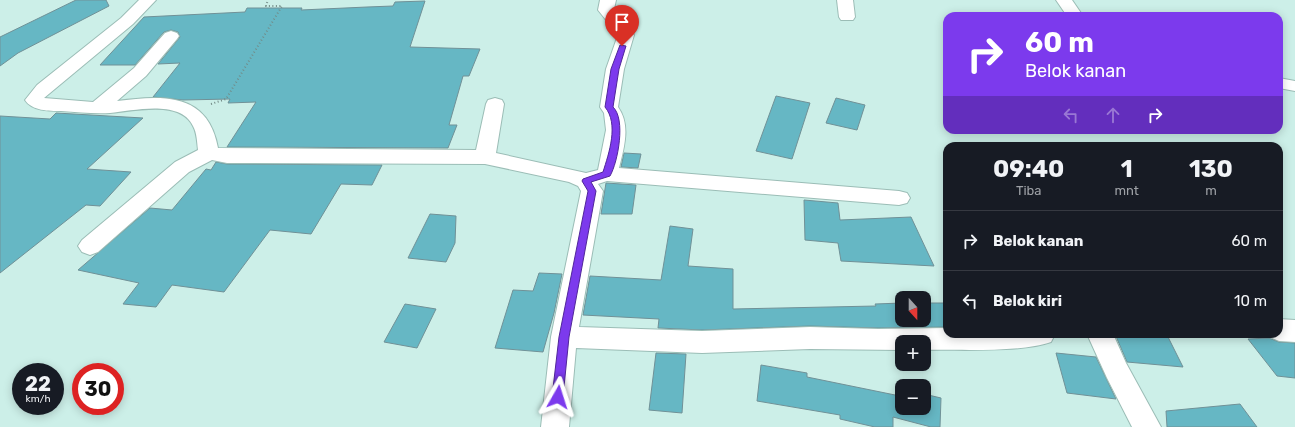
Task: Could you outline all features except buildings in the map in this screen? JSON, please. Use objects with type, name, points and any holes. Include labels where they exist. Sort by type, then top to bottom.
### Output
[{"type":"street","points":[[148,0],[128,21],[35,97],[34,100],[38,103],[46,105],[98,108],[170,104],[182,108],[200,120],[207,138],[209,153]]},
{"type":"street","points":[[607,174],[612,158],[616,124],[613,111],[609,107],[615,69],[626,35],[620,25],[606,10],[608,0]]},
{"type":"street","points":[[845,0],[847,17]]},
{"type":"street","points":[[1064,0],[1072,12]]},
{"type":"street","points":[[98,108],[140,72],[171,36]]},
{"type":"street","points":[[1283,84],[1295,86]]},
{"type":"street","points":[[484,157],[495,104]]},
{"type":"street","points":[[90,246],[182,167],[209,153],[227,156],[484,157],[574,176],[586,181],[592,191],[564,337],[555,427]]},
{"type":"street","points":[[586,181],[607,174],[899,198]]},
{"type":"street","points":[[1283,330],[1295,331]]},
{"type":"street","points":[[564,337],[702,342],[810,338],[878,340],[966,338]]},
{"type":"street","points":[[1102,338],[1116,370],[1147,427]]},
{"type":"path","points":[[200,120],[212,103],[226,99],[269,25],[282,6],[266,6],[268,0]]},
{"type":"route","points":[[558,397],[564,337],[592,191],[586,181],[607,174],[612,158],[616,124],[613,111],[609,107],[615,69],[622,46]]}]
